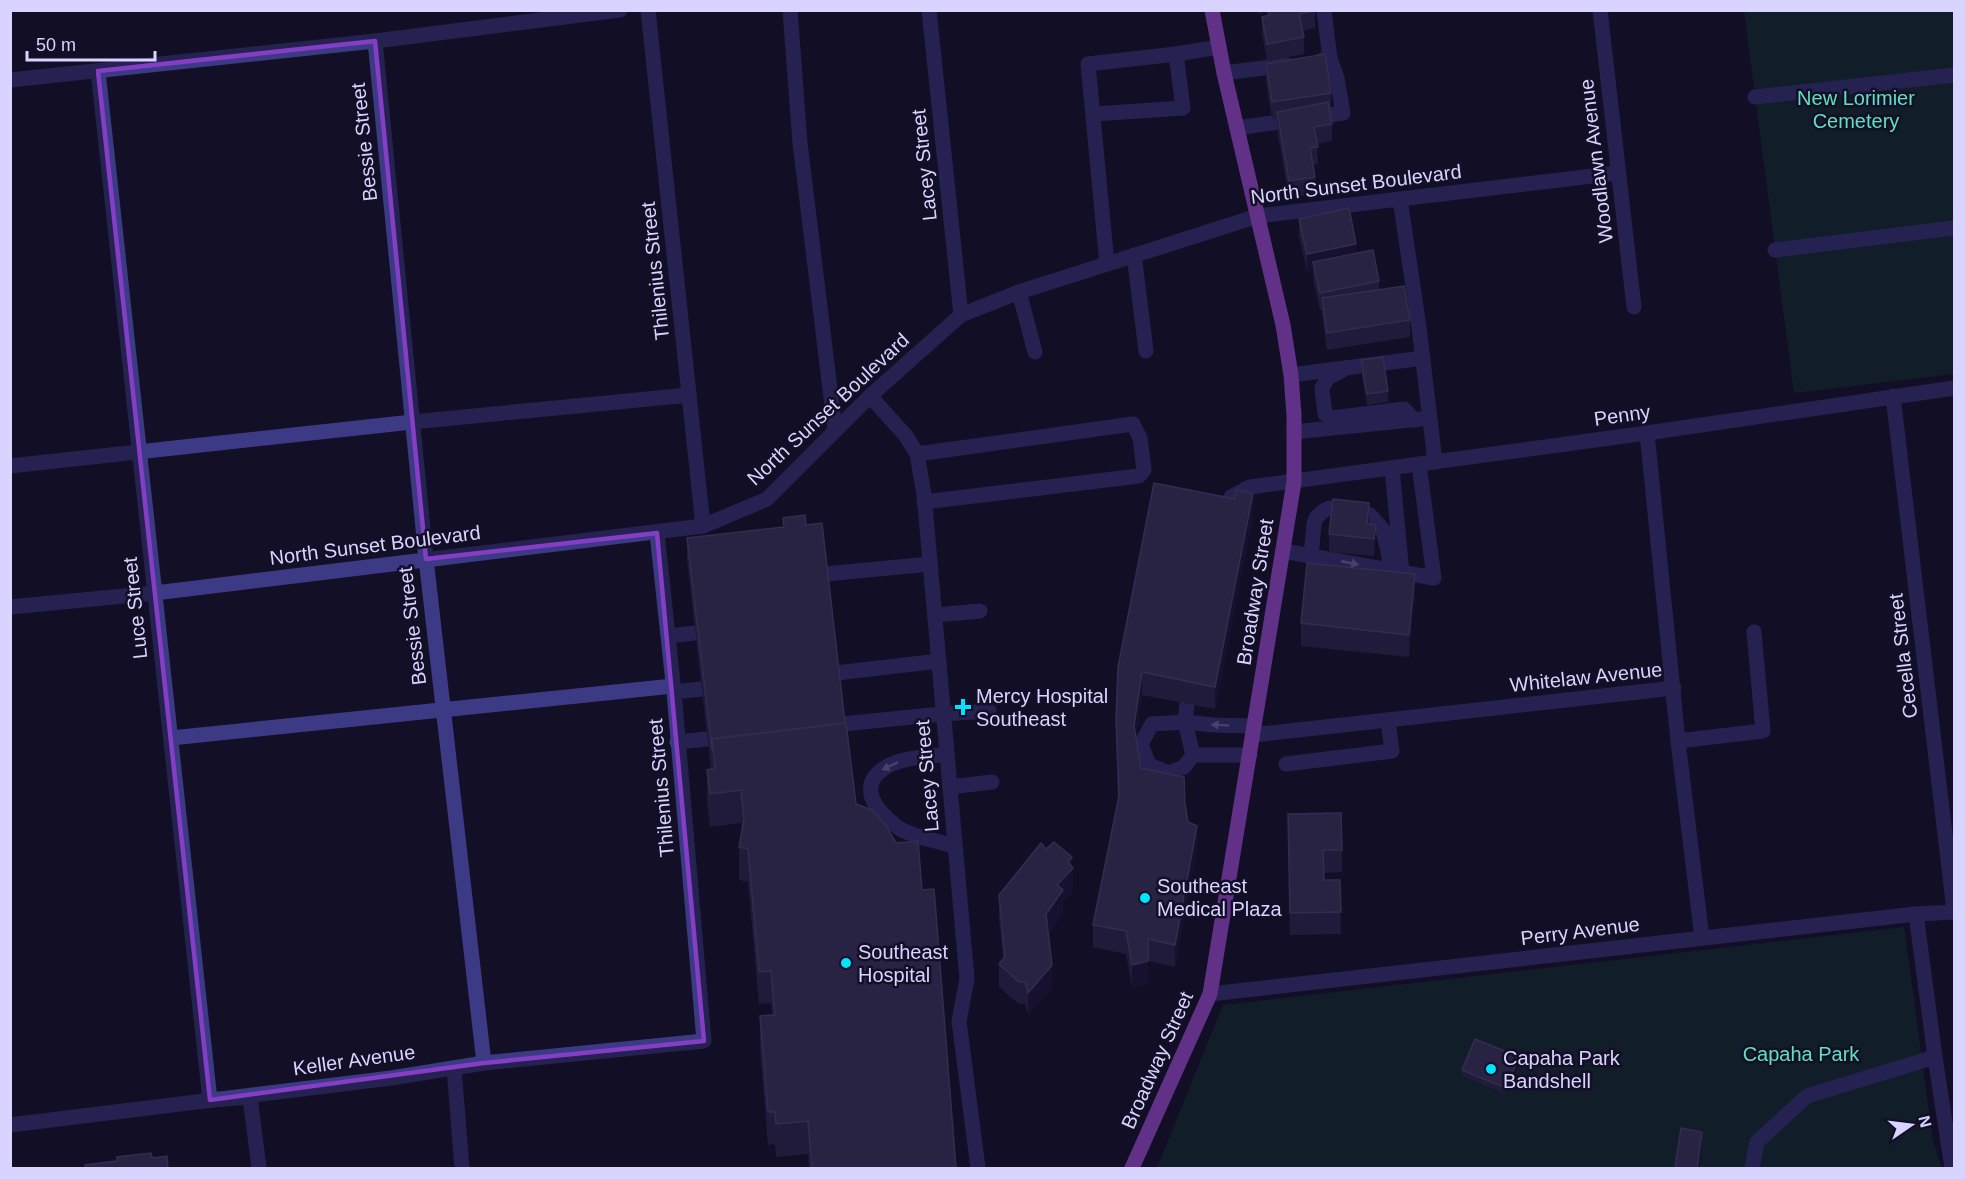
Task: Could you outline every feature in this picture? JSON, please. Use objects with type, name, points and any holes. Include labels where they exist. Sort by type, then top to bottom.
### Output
[{"type":"main road","name":"Broadway Street","points":[[1132,1168],[1210,994],[1294,482],[1291,375],[1283,325],[1224,73],[1212,10]]},
{"type":"street","points":[[10,80],[375,41],[620,10]]},
{"type":"street","name":"Thilenius Street","points":[[648,10],[704,526]]},
{"type":"street","points":[[790,10],[800,143],[836,430]]},
{"type":"street","name":"Lacey Street","points":[[929,10],[961,315]]},
{"type":"street","points":[[1237,128],[1343,113],[1337,78],[1330,59],[1324,10]]},
{"type":"street","name":"Woodlawn Avenue","points":[[1600,10],[1634,307]]},
{"type":"street","name":"Bessie Street","points":[[375,41],[426,559],[484,1063]]},
{"type":"street","points":[[1107,264],[1088,64],[1219,47]]},
{"type":"street","points":[[1094,114],[1183,108],[1176,54]]},
{"type":"street","points":[[1224,73],[1330,59]]},
{"type":"street","name":"Luce Street","points":[[98,71],[210,1100]]},
{"type":"street","points":[[1755,97],[1954,75]]},
{"type":"street","name":"North Sunset Boulevard","points":[[10,607],[154,594],[704,526],[767,499],[870,396],[961,315],[1019,292],[1258,216],[1618,174]]},
{"type":"street","points":[[1283,551],[1434,578],[1422,419],[1423,358],[1400,199]]},
{"type":"street","points":[[1775,250],[1954,228]]},
{"type":"street","points":[[1134,255],[1146,351]]},
{"type":"street","points":[[1019,292],[1035,352]]},
{"type":"street","points":[[1291,375],[1423,358]]},
{"type":"street","points":[[1346,368],[1328,378],[1322,388],[1325,414],[1332,418],[1404,409],[1422,419]]},
{"type":"street","name":"Penny","points":[[1221,519],[1231,497],[1250,487],[1392,469],[1954,388]]},
{"type":"street","points":[[10,466],[138,450],[689,395]]},
{"type":"street","name":"Lacey Street","points":[[870,396],[906,436],[917,454],[924,502],[967,979],[959,1021],[978,1168]]},
{"type":"street","name":"Cecella Street","points":[[1893,396],[1954,911]]},
{"type":"street","points":[[1294,432],[1422,419]]},
{"type":"street","points":[[917,454],[1133,424],[1140,438],[1144,470],[1139,476],[924,502]]},
{"type":"street","points":[[1647,433],[1674,688]]},
{"type":"street","points":[[1392,469],[1395,571]]},
{"type":"street","points":[[1311,556],[1314,524],[1322,512],[1329,508],[1361,513],[1370,515],[1383,530],[1395,571]]},
{"type":"street","name":"Thilenius Street","points":[[657,532],[674,689],[704,1041]]},
{"type":"street","points":[[825,574],[930,564]]},
{"type":"street","points":[[934,615],[980,611]]},
{"type":"street","points":[[1678,741],[1763,731],[1754,632]]},
{"type":"street","points":[[669,636],[695,633]]},
{"type":"street","points":[[836,673],[939,661]]},
{"type":"street","name":"Whitelaw Avenue","points":[[1185,722],[1253,730],[1388,720],[1674,688],[1678,741],[1702,938]]},
{"type":"street","points":[[171,738],[443,710],[674,689],[701,689]]},
{"type":"street","points":[[1187,704],[1185,722],[1193,755]]},
{"type":"street","points":[[842,724],[989,711]]},
{"type":"street","points":[[1286,764],[1392,751],[1388,720]]},
{"type":"street","points":[[1185,722],[1152,724],[1141,744],[1149,765],[1169,773],[1184,767],[1193,755]]},
{"type":"street","points":[[677,742],[707,739]]},
{"type":"street","points":[[947,754],[888,766],[876,774],[870,786],[871,798],[883,814],[899,829],[955,846]]},
{"type":"street","points":[[1193,755],[1250,755]]},
{"type":"street","points":[[950,786],[992,782]]},
{"type":"street","name":"Perry Avenue","points":[[1210,994],[1954,911]]},
{"type":"street","points":[[1916,914],[1952,1168]]},
{"type":"street","name":"Keller Avenue","points":[[10,1125],[380,1079],[484,1063],[704,1041]]},
{"type":"street","points":[[1752,1168],[1757,1142],[1807,1096],[1935,1057]]},
{"type":"street","points":[[454,1068],[462,1168]]},
{"type":"street","points":[[210,1100],[249,1097],[259,1168]]},
{"type":"highlighted area","points":[[375,41],[426,559],[657,533],[704,1041],[484,1063],[210,1100],[98,71]]},
{"type":"green space","name":"New Lorimier Cemetery","points":[[1744,11],[1954,11],[1954,374],[1794,393]]},
{"type":"green space","name":"Capaha Park","points":[[1904,927],[1933,1141],[1942,1168],[1157,1168],[1223,1005]]},
{"type":"building","points":[[1269,10],[1315,11],[1299,14],[1304,37],[1267,44],[1262,17],[1270,15]]},
{"type":"building","points":[[1325,54],[1331,93],[1272,102],[1266,64]]},
{"type":"building","points":[[1328,102],[1332,124],[1314,127],[1318,147],[1310,148],[1315,177],[1289,181],[1277,112]]},
{"type":"building","points":[[1349,208],[1356,244],[1307,254],[1299,219]]},
{"type":"building","points":[[1373,250],[1379,281],[1320,293],[1313,262]]},
{"type":"building","points":[[1404,286],[1410,320],[1327,333],[1322,298]]},
{"type":"building","points":[[1383,357],[1388,391],[1367,394],[1361,360]]},
{"type":"building","points":[[1154,483],[1235,499],[1236,490],[1253,493],[1215,687],[1142,672],[1134,726],[1141,768],[1184,777],[1188,822],[1197,826],[1175,945],[1148,939],[1148,961],[1132,965],[1126,931],[1093,925],[1119,796],[1116,720],[1118,667]]},
{"type":"building","points":[[1333,499],[1369,503],[1367,524],[1376,525],[1374,539],[1329,534]]},
{"type":"building","points":[[805,515],[806,525],[822,523],[845,723],[712,739],[712,750],[687,538],[784,527],[783,518]]},
{"type":"building","points":[[1307,563],[1415,574],[1409,635],[1301,623]]},
{"type":"building","name":"Southeast Hospital","points":[[846,723],[856,804],[872,810],[885,824],[896,843],[918,841],[922,890],[934,889],[956,1168],[812,1168],[808,1121],[776,1124],[775,1112],[768,1112],[760,1016],[775,1015],[771,971],[759,972],[748,849],[739,847],[744,819],[741,790],[710,794],[707,770],[715,768],[712,739]]},
{"type":"building","points":[[1341,813],[1342,850],[1323,850],[1324,880],[1340,880],[1341,912],[1290,913],[1288,814]]},
{"type":"building","points":[[1054,842],[1072,857],[1068,862],[1073,868],[1057,885],[1063,890],[1046,914],[1052,965],[1028,993],[1025,982],[1019,982],[999,964],[1005,957],[999,895],[1041,843],[1046,849]]},
{"type":"building","name":"Capaha Park Bandshell","points":[[1475,1039],[1519,1057],[1506,1088],[1462,1070]]},
{"type":"building","points":[[1681,1128],[1702,1132],[1697,1168],[1675,1167]]},
{"type":"building","points":[[151,1153],[152,1158],[167,1156],[168,1168],[86,1168],[85,1165],[117,1161],[117,1157]]},
{"type":"place","name":"Mercy Hospital Southeast","points":[[963,707]]},
{"type":"place","name":"Southeast Medical Plaza","points":[[1145,898]]},
{"type":"place","name":"Southeast Hospital","points":[[846,963]]},
{"type":"place","name":"Capaha Park Bandshell","points":[[1491,1069]]}]
